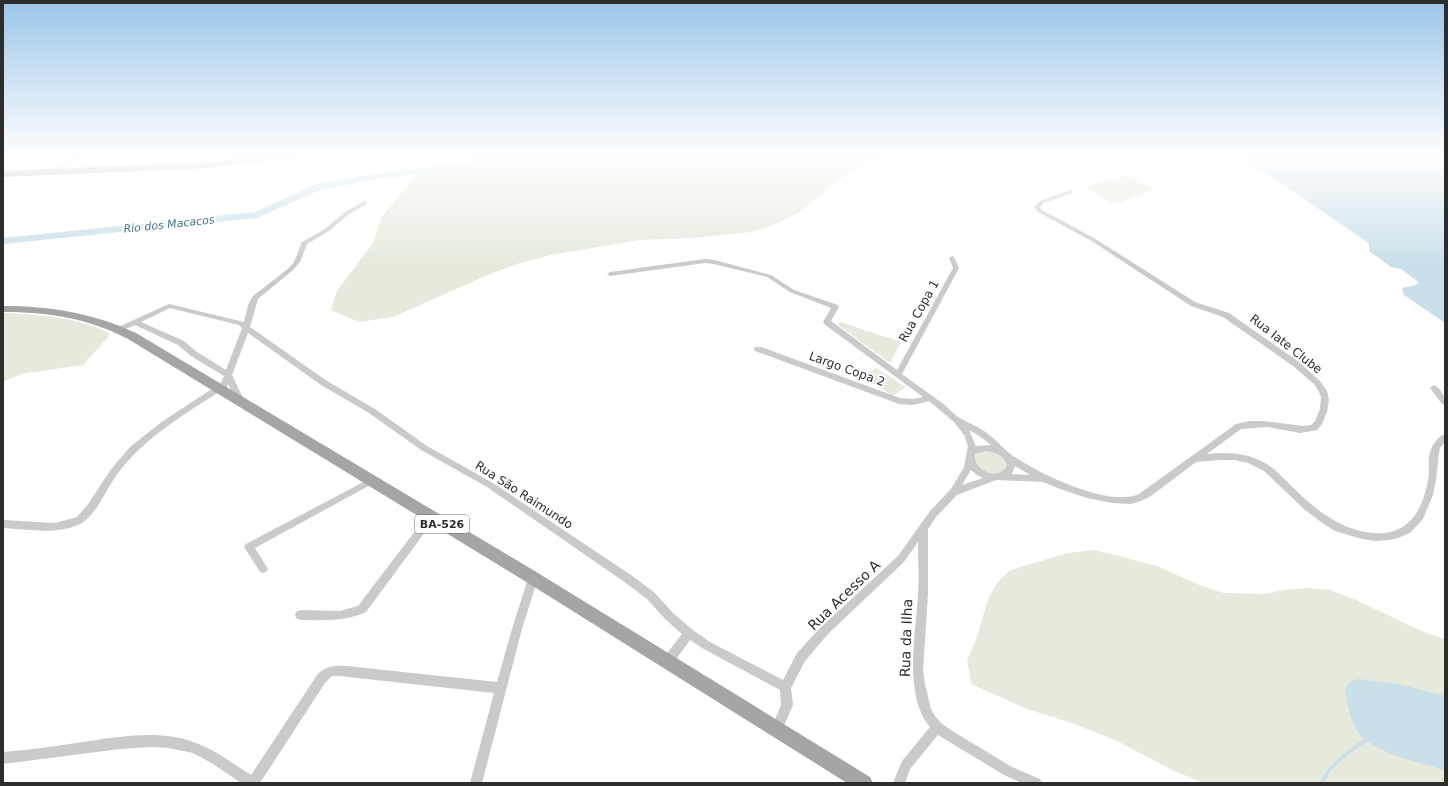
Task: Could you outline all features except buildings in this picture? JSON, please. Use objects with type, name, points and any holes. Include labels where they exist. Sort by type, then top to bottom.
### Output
[{"type":"main road","name":"BA-526","points":[[3,310],[64,312],[89,318],[119,330],[220,389],[533,578],[864,783]]},
{"type":"street","name":"Rua Iate Clube","points":[[1046,480],[1113,500],[1130,500],[1138,498],[1148,493],[1239,426],[1256,424],[1278,425],[1303,430],[1315,427],[1323,413],[1325,399],[1322,388],[1298,367],[1226,315],[1193,304],[1092,239],[1040,211],[1037,207],[1042,202],[1068,193]]},
{"type":"street","points":[[3,524],[56,527],[74,524],[86,513],[114,471],[134,448],[166,423],[220,389],[228,375],[246,328],[253,301],[291,269],[297,262],[304,243],[327,230],[347,213],[366,203]]},
{"type":"street","name":"Rua Copa 1","points":[[898,375],[956,268],[952,258]]},
{"type":"street","points":[[610,274],[714,262],[769,276],[792,291],[835,307],[827,322],[956,419],[975,429],[992,441],[1011,465],[1010,470],[1006,474],[998,477]]},
{"type":"street","name":"Rua São Raimundo","points":[[119,330],[169,306],[237,322],[324,383],[372,411],[424,448],[490,485],[627,578],[651,596],[674,621],[706,645],[785,687]]},
{"type":"street","points":[[134,322],[181,343],[228,375],[241,402]]},
{"type":"street","name":"Largo Copa 2","points":[[758,349],[898,400],[913,402],[928,398]]},
{"type":"street","points":[[1434,388],[1445,402]]},
{"type":"street","points":[[956,419],[968,435],[972,444],[971,463],[981,473],[998,477],[1046,480]]},
{"type":"street","points":[[1194,459],[1226,456],[1243,457],[1259,463],[1323,520],[1355,534],[1381,537],[1399,534],[1406,531],[1411,527],[1421,512],[1431,487],[1434,453],[1437,445],[1445,437]]},
{"type":"street","points":[[971,455],[977,449],[984,447],[1003,453],[1019,465],[1046,480]]},
{"type":"street","name":"Rua Acesso A","points":[[785,687],[801,657],[824,631],[892,568],[923,527],[954,492],[968,467],[971,455]]},
{"type":"street","name":"Rua Acesso A","points":[[954,492],[978,482],[998,477]]},
{"type":"street","points":[[263,569],[249,547],[371,480]]},
{"type":"street","points":[[300,615],[341,615],[362,609],[431,517]]},
{"type":"street","name":"Rua da Ilha","points":[[923,527],[923,594],[918,671],[926,710],[931,720],[937,727],[995,764],[1036,783]]},
{"type":"street","points":[[476,783],[500,688],[533,578]]},
{"type":"street","points":[[668,661],[689,633]]},
{"type":"street","points":[[3,758],[107,744],[140,741],[167,742],[193,747],[252,783],[321,679],[330,671],[347,671],[500,688]]},
{"type":"street","points":[[777,729],[787,705],[785,687]]},
{"type":"street","points":[[899,783],[906,765],[937,727]]},
{"type":"shaded area","points":[[401,193],[823,193],[797,213],[776,224],[751,232],[693,238],[640,240],[551,255],[520,263],[490,274],[393,317],[359,322],[331,310],[337,291],[373,243],[381,218]]},
{"type":"shaded area","points":[[1095,193],[1147,193],[1114,204]]},
{"type":"shaded area","points":[[3,313],[57,317],[96,327],[109,333],[109,336],[83,365],[21,374],[3,382]]},
{"type":"shaded area","points":[[840,322],[901,342],[890,363],[838,325]]},
{"type":"shaded area","points":[[876,368],[906,387],[893,396],[864,377]]},
{"type":"shaded area","points":[[979,450],[996,451],[1007,461],[1007,469],[1000,473],[993,474],[979,469],[973,456]]},
{"type":"shaded area","points":[[1095,550],[1157,566],[1197,584],[1224,593],[1264,594],[1306,588],[1330,590],[1356,600],[1426,633],[1445,639],[1445,783],[1204,783],[1174,771],[1115,740],[1069,722],[1027,709],[971,684],[967,660],[976,640],[988,599],[997,583],[1010,570],[1068,553]]},
{"type":"water","points":[[1295,193],[1445,193],[1445,323],[1404,295],[1402,288],[1416,285],[1418,283],[1416,280],[1401,269],[1391,267],[1369,251],[1369,244]]},
{"type":"water","points":[[1359,679],[1398,684],[1445,696],[1445,770],[1409,760],[1382,750],[1371,744],[1362,736],[1355,727],[1352,719],[1348,707],[1346,691],[1348,684]]},
{"type":"waterway","name":"Rio dos Macacos","points":[[3,241],[257,215],[305,193]]},
{"type":"waterway","points":[[1322,783],[1325,776],[1335,764],[1366,740]]}]
